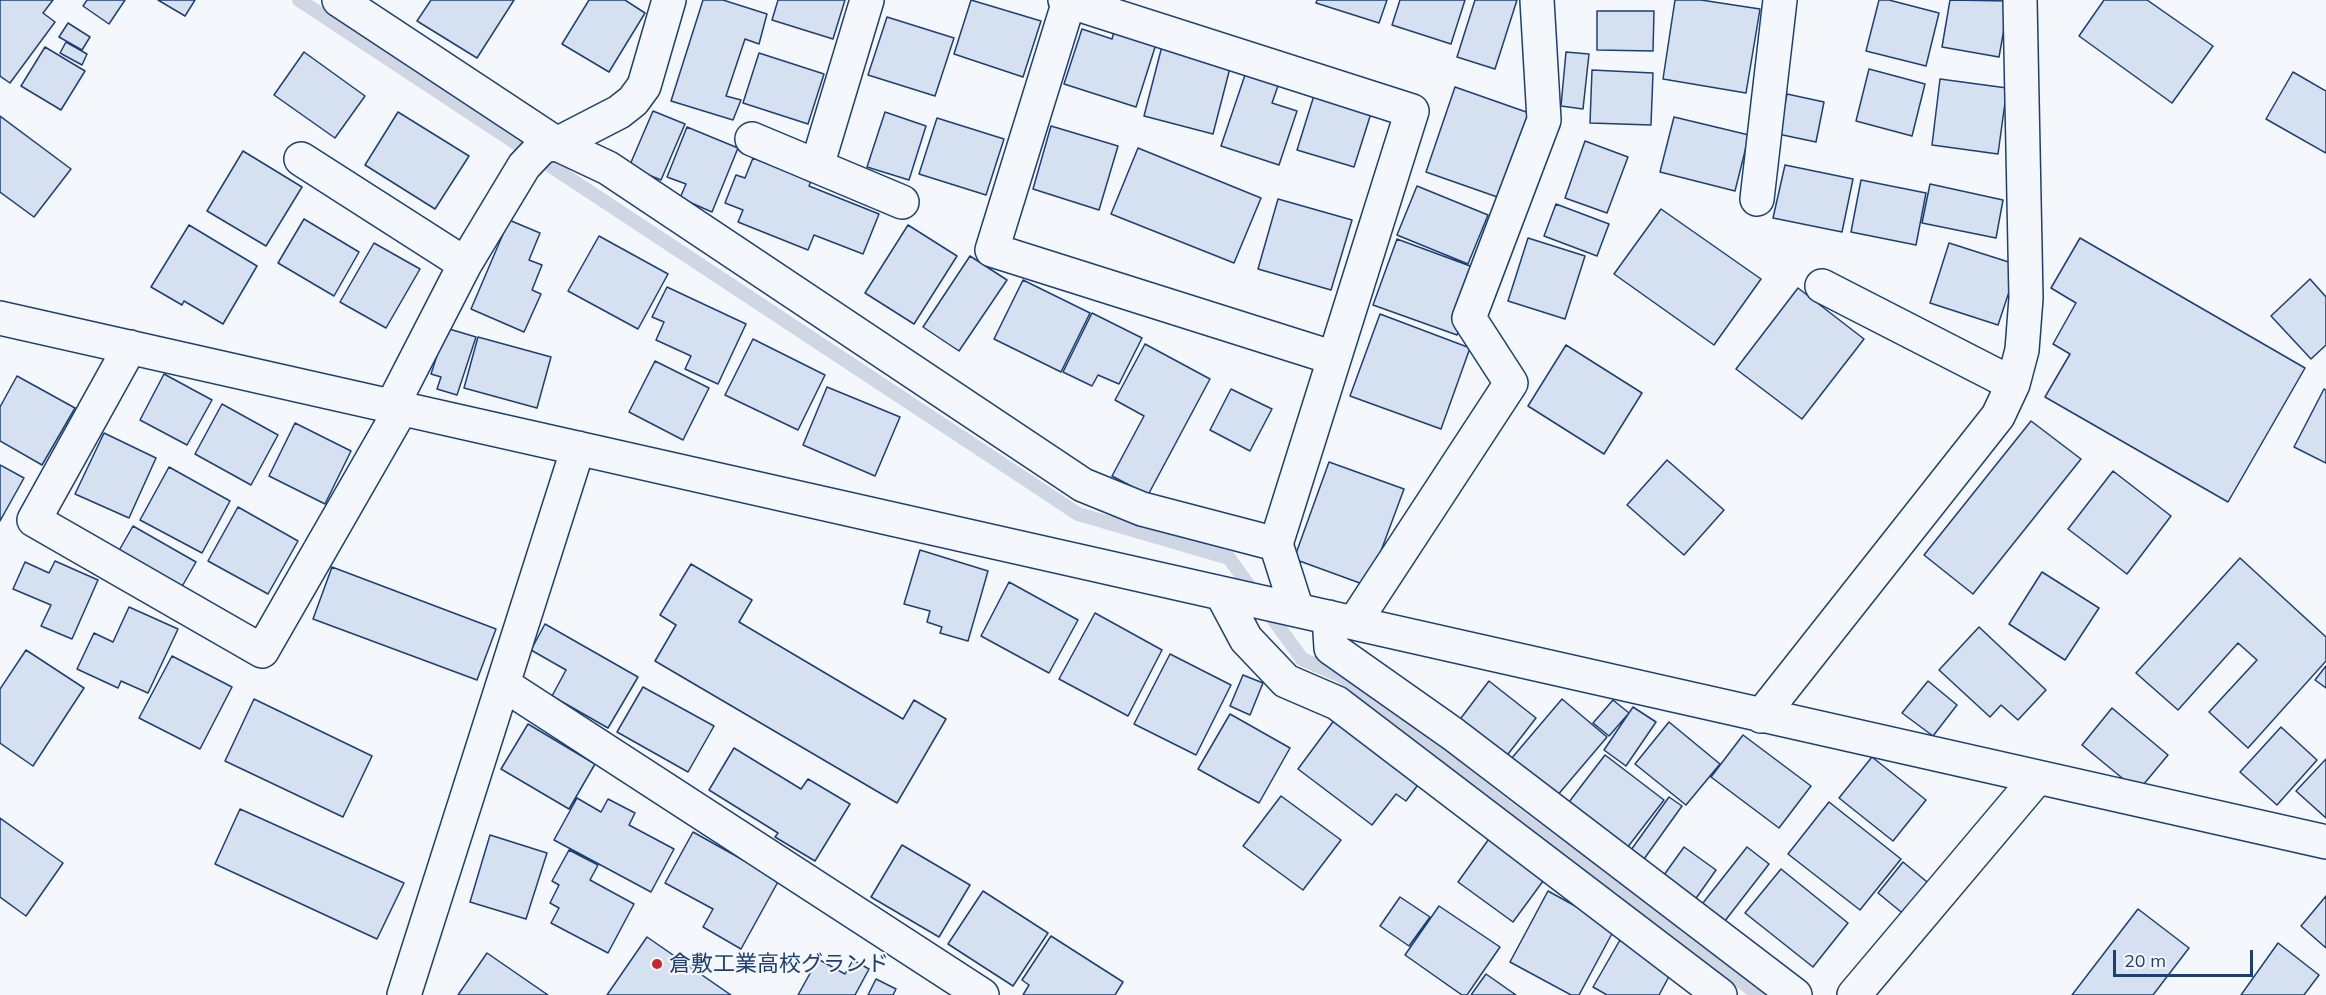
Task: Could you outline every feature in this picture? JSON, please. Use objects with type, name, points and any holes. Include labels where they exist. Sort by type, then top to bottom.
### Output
[{"type":"street","points":[[339,0],[542,152],[608,168],[1083,485],[1142,509],[1276,544]]},
{"type":"street","points":[[130,347],[34,520],[262,651],[396,407],[465,264],[542,152],[618,112],[633,101],[644,86],[669,0]]},
{"type":"street","points":[[817,166],[867,0]]},
{"type":"street","points":[[1537,0],[1544,120],[1469,318],[1511,382],[1342,620],[1331,648],[1453,734],[1795,995]]},
{"type":"street","points":[[1757,199],[1780,0]]},
{"type":"street","points":[[1761,716],[1998,416],[2013,384],[2022,350],[2026,298],[2020,0]]},
{"type":"street","points":[[1290,609],[1276,544],[1412,111],[1067,1],[992,249],[1334,358]]},
{"type":"street","points":[[752,139],[902,202]]},
{"type":"street","points":[[301,159],[465,264]]},
{"type":"street","points":[[1822,286],[2013,384]]},
{"type":"street","points":[[0,318],[2326,842]]},
{"type":"street","points":[[404,995],[578,448]]},
{"type":"street","points":[[1233,596],[1246,639],[1286,681],[1337,703],[1720,995]]},
{"type":"street","points":[[503,684],[982,995]]},
{"type":"street","points":[[1854,995],[2037,778]]},
{"type":"building","points":[[0,0],[53,0],[43,13],[55,22],[10,83],[0,76]]},
{"type":"building","points":[[87,0],[125,0],[109,24],[83,6]]},
{"type":"building","points":[[158,0],[195,0],[185,16]]},
{"type":"building","points":[[431,0],[514,0],[477,58],[417,21]]},
{"type":"building","points":[[589,0],[625,0],[645,13],[609,72],[562,44]]},
{"type":"building","points":[[703,0],[723,0],[767,14],[759,44],[745,39],[726,96],[741,100],[733,120],[671,101]]},
{"type":"building","points":[[778,0],[845,0],[833,39],[772,20]]},
{"type":"building","points":[[971,0],[1041,21],[1023,77],[954,54]]},
{"type":"building","points":[[1317,0],[1387,0],[1379,23],[1316,3]]},
{"type":"building","points":[[1400,0],[1465,0],[1451,44],[1392,25]]},
{"type":"building","points":[[1475,0],[1517,0],[1495,69],[1457,57]]},
{"type":"building","points":[[1675,0],[1701,0],[1760,9],[1746,93],[1663,79]]},
{"type":"building","points":[[1879,0],[1889,0],[1939,13],[1926,66],[1866,51]]},
{"type":"building","points":[[1950,0],[2009,1],[1999,57],[1942,47]]},
{"type":"building","points":[[2104,0],[2147,0],[2213,46],[2172,103],[2079,36]]},
{"type":"building","points":[[1597,11],[1654,11],[1653,51],[1597,50]]},
{"type":"building","points":[[887,17],[954,38],[935,96],[868,75]]},
{"type":"building","points":[[68,23],[90,37],[82,50],[59,37]]},
{"type":"building","points":[[1115,28],[1157,41],[1136,107],[1064,84],[1082,29],[1112,39]]},
{"type":"building","points":[[66,42],[87,54],[82,65],[60,53]]},
{"type":"building","points":[[1162,46],[1231,64],[1213,134],[1144,116]]},
{"type":"building","points":[[45,47],[85,71],[61,110],[21,86]]},
{"type":"building","points":[[304,52],[365,96],[335,138],[274,95]]},
{"type":"building","points":[[1566,52],[1589,54],[1583,109],[1561,106]]},
{"type":"building","points":[[759,53],[824,74],[808,124],[743,103]]},
{"type":"building","points":[[1247,69],[1280,80],[1272,103],[1297,111],[1279,165],[1221,146]]},
{"type":"building","points":[[1869,69],[1925,84],[1912,136],[1856,121]]},
{"type":"building","points":[[1592,70],[1653,73],[1651,125],[1590,123]]},
{"type":"building","points":[[2293,72],[2326,91],[2326,153],[2266,119]]},
{"type":"building","points":[[1940,79],[2007,88],[1998,154],[1932,145]]},
{"type":"building","points":[[1455,87],[1532,114],[1503,199],[1426,172]]},
{"type":"building","points":[[1316,89],[1373,107],[1354,167],[1297,150]]},
{"type":"building","points":[[1787,94],[1824,102],[1816,142],[1778,134]]},
{"type":"building","points":[[653,111],[685,124],[661,180],[629,167]]},
{"type":"building","points":[[398,112],[469,156],[435,209],[365,165]]},
{"type":"building","points":[[885,112],[926,126],[909,180],[867,167]]},
{"type":"building","points":[[0,116],[71,169],[34,217],[0,192]]},
{"type":"building","points":[[1674,117],[1749,135],[1735,191],[1660,172]]},
{"type":"building","points":[[937,118],[1004,139],[986,195],[919,174]]},
{"type":"building","points":[[1051,126],[1118,146],[1099,210],[1033,189]]},
{"type":"building","points":[[687,127],[738,148],[712,212],[680,198],[686,184],[667,177]]},
{"type":"building","points":[[1585,141],[1628,157],[1607,213],[1565,198]]},
{"type":"building","points":[[1138,148],[1261,198],[1234,263],[1111,214]]},
{"type":"building","points":[[243,151],[302,187],[266,246],[207,211]]},
{"type":"building","points":[[753,158],[811,181],[809,186],[879,214],[863,254],[814,235],[808,250],[738,222],[743,210],[725,203],[736,175],[745,178]]},
{"type":"building","points":[[1785,165],[1853,179],[1842,232],[1773,218]]},
{"type":"building","points":[[1861,180],[1926,193],[1916,245],[1851,232]]},
{"type":"building","points":[[1930,184],[2003,200],[1996,238],[1922,223]]},
{"type":"building","points":[[1417,186],[1488,215],[1468,264],[1397,235]]},
{"type":"building","points":[[1278,199],[1352,220],[1331,290],[1258,269]]},
{"type":"building","points":[[1556,204],[1609,224],[1597,256],[1544,236]]},
{"type":"building","points":[[1661,209],[1761,279],[1714,345],[1614,274]]},
{"type":"building","points":[[304,219],[359,252],[334,296],[278,263]]},
{"type":"building","points":[[509,220],[540,233],[529,260],[542,265],[532,290],[541,294],[524,332],[471,309]]},
{"type":"building","points":[[189,225],[257,266],[223,324],[184,301],[182,305],[151,287]]},
{"type":"building","points":[[908,225],[957,256],[914,324],[865,293]]},
{"type":"building","points":[[599,236],[668,274],[638,329],[568,291]]},
{"type":"building","points":[[1528,238],[1585,256],[1565,319],[1508,301]]},
{"type":"building","points":[[2080,238],[2305,368],[2228,502],[2045,397],[2070,354],[2053,344],[2076,303],[2051,288]]},
{"type":"building","points":[[1397,239],[1481,270],[1457,335],[1373,305]]},
{"type":"building","points":[[374,243],[420,269],[386,328],[340,302]]},
{"type":"building","points":[[1949,243],[2018,265],[1998,325],[1930,303]]},
{"type":"building","points":[[970,256],[1007,280],[959,351],[923,327]]},
{"type":"building","points":[[2310,279],[2326,297],[2326,345],[2311,359],[2271,316]]},
{"type":"building","points":[[1023,280],[1090,313],[1061,372],[994,339]]},
{"type":"building","points":[[667,287],[746,324],[718,384],[685,369],[691,356],[656,340],[664,322],[652,317]]},
{"type":"building","points":[[1798,288],[1864,339],[1802,419],[1736,369]]},
{"type":"building","points":[[1092,313],[1142,338],[1119,384],[1098,375],[1092,386],[1063,372]]},
{"type":"building","points":[[1380,314],[1470,348],[1441,429],[1350,396]]},
{"type":"building","points":[[446,328],[476,337],[457,395],[437,389],[441,377],[431,374]]},
{"type":"building","points":[[478,337],[551,357],[537,408],[464,388]]},
{"type":"building","points":[[753,339],[825,375],[798,430],[725,395]]},
{"type":"building","points":[[1145,344],[1210,379],[1148,495],[1112,476],[1144,416],[1115,400]]},
{"type":"building","points":[[1566,345],[1642,393],[1604,454],[1528,406]]},
{"type":"building","points":[[655,361],[709,388],[683,440],[629,412]]},
{"type":"building","points":[[164,374],[212,400],[187,445],[140,420]]},
{"type":"building","points":[[17,376],[75,408],[42,465],[0,441],[0,407]]},
{"type":"building","points":[[827,387],[900,417],[875,476],[803,445]]},
{"type":"building","points":[[1231,389],[1272,409],[1250,451],[1210,430]]},
{"type":"building","points":[[2324,389],[2326,390],[2326,463],[2294,447]]},
{"type":"building","points":[[222,404],[278,435],[251,485],[195,454]]},
{"type":"building","points":[[2031,421],[2081,459],[1973,594],[1924,555]]},
{"type":"building","points":[[295,423],[351,451],[325,504],[269,476]]},
{"type":"building","points":[[104,433],[156,458],[129,518],[75,494]]},
{"type":"building","points":[[1667,460],[1724,510],[1684,555],[1627,505]]},
{"type":"building","points":[[1329,462],[1404,489],[1368,586],[1294,559]]},
{"type":"building","points":[[0,465],[24,478],[0,521]]},
{"type":"building","points":[[169,467],[230,501],[202,553],[140,520]]},
{"type":"building","points":[[2113,471],[2171,516],[2127,574],[2068,529]]},
{"type":"building","points":[[238,507],[298,541],[268,594],[208,561]]},
{"type":"building","points":[[133,526],[196,562],[180,590],[117,554]]},
{"type":"building","points":[[920,550],[988,571],[968,641],[940,633],[942,627],[927,622],[930,611],[904,604]]},
{"type":"building","points":[[2240,558],[2326,637],[2326,661],[2248,748],[2209,712],[2257,660],[2238,643],[2178,710],[2136,673]]},
{"type":"building","points":[[55,561],[98,580],[72,639],[41,626],[51,605],[13,589],[25,562],[49,573]]},
{"type":"building","points":[[691,564],[752,600],[739,622],[903,719],[914,700],[946,719],[897,803],[655,661],[676,625],[660,615]]},
{"type":"building","points":[[332,567],[496,629],[477,680],[313,619]]},
{"type":"building","points":[[2042,572],[2099,608],[2065,660],[2009,624]]},
{"type":"building","points":[[1009,582],[1078,620],[1049,673],[981,636]]},
{"type":"building","points":[[129,607],[178,629],[148,693],[121,681],[118,688],[77,669],[94,633],[113,642]]},
{"type":"building","points":[[1095,613],[1162,650],[1128,716],[1059,679]]},
{"type":"building","points":[[545,624],[638,677],[608,728],[552,696],[566,670],[531,650]]},
{"type":"building","points":[[1979,627],[2046,690],[2018,720],[2001,705],[1990,717],[1939,670]]},
{"type":"building","points":[[26,650],[84,688],[33,766],[0,743],[0,689]]},
{"type":"building","points":[[1170,654],[1231,685],[1196,755],[1134,724]]},
{"type":"building","points":[[172,656],[232,687],[200,749],[139,718]]},
{"type":"building","points":[[2326,666],[2326,688],[2315,680]]},
{"type":"building","points":[[1243,675],[1263,683],[1250,715],[1230,706]]},
{"type":"building","points":[[1489,681],[1536,718],[1505,758],[1458,722]]},
{"type":"building","points":[[1928,681],[1957,705],[1933,736],[1902,713]]},
{"type":"building","points":[[643,687],[714,726],[688,772],[617,732]]},
{"type":"building","points":[[254,699],[372,756],[343,817],[225,761]]},
{"type":"building","points":[[1562,699],[1607,737],[1556,797],[1511,759]]},
{"type":"building","points":[[1613,700],[1629,713],[1609,736],[1593,723]]},
{"type":"building","points":[[1633,707],[1656,722],[1626,766],[1604,750]]},
{"type":"building","points":[[2112,708],[2168,755],[2138,791],[2082,745]]},
{"type":"building","points":[[1230,714],[1290,748],[1259,803],[1198,769]]},
{"type":"building","points":[[1338,715],[1423,778],[1406,801],[1396,794],[1372,825],[1298,769]]},
{"type":"building","points":[[1669,722],[1720,764],[1686,805],[1635,764]]},
{"type":"building","points":[[528,724],[595,764],[569,809],[501,769]]},
{"type":"building","points":[[2281,727],[2317,760],[2277,805],[2240,772]]},
{"type":"building","points":[[1743,735],[1811,786],[1779,828],[1711,777]]},
{"type":"building","points":[[734,748],[801,789],[808,779],[850,804],[815,861],[775,837],[778,833],[709,790]]},
{"type":"building","points":[[1605,755],[1664,800],[1627,848],[1569,802]]},
{"type":"building","points":[[1872,757],[1926,800],[1893,841],[1839,798]]},
{"type":"building","points":[[2326,759],[2326,818],[2296,791]]},
{"type":"building","points":[[1281,796],[1341,840],[1303,890],[1243,846]]},
{"type":"building","points":[[1669,797],[1682,806],[1644,859],[1631,850]]},
{"type":"building","points":[[577,798],[601,812],[608,799],[635,813],[629,825],[674,849],[651,892],[554,840]]},
{"type":"building","points":[[1829,802],[1901,859],[1860,910],[1788,854]]},
{"type":"building","points":[[240,809],[404,883],[377,939],[215,864]]},
{"type":"building","points":[[0,818],[63,863],[26,916],[0,897]]},
{"type":"building","points":[[693,832],[779,880],[741,949],[703,927],[713,909],[665,883]]},
{"type":"building","points":[[490,835],[547,853],[526,919],[470,902]]},
{"type":"building","points":[[1491,836],[1546,877],[1513,922],[1458,882]]},
{"type":"building","points":[[902,845],[970,885],[939,937],[871,897]]},
{"type":"building","points":[[1684,847],[1716,870],[1692,904],[1659,882]]},
{"type":"building","points":[[1747,847],[1769,864],[1721,926],[1699,908]]},
{"type":"building","points":[[569,850],[598,865],[590,880],[634,904],[608,953],[551,923],[559,908],[550,903],[559,885],[552,881]]},
{"type":"building","points":[[1903,862],[1932,886],[1906,916],[1878,893]]},
{"type":"building","points":[[1781,869],[1848,923],[1813,967],[1745,913]]},
{"type":"building","points":[[983,891],[1048,933],[1013,986],[948,944]]},
{"type":"building","points":[[1548,891],[1615,928],[1579,995],[1571,995],[1510,962]]},
{"type":"building","points":[[2326,896],[2326,948],[2301,926]]},
{"type":"building","points":[[1400,897],[1430,917],[1409,946],[1380,926]]},
{"type":"building","points":[[1439,906],[1500,947],[1467,995],[1462,995],[1405,955]]},
{"type":"building","points":[[2138,909],[2189,948],[2153,995],[2072,995]]},
{"type":"building","points":[[1051,936],[1123,982],[1115,995],[1023,995],[1029,985],[1022,980]]},
{"type":"building","name":"倉敷工業高校グランド","points":[[647,937],[731,995],[607,995]]},
{"type":"building","points":[[1620,940],[1672,971],[1659,995],[1607,995],[1593,987]]},
{"type":"building","points":[[2278,943],[2319,975],[2304,995],[2241,995]]},
{"type":"building","points":[[487,953],[548,995],[458,995]]},
{"type":"building","points":[[818,959],[845,974],[853,960],[869,969],[855,995],[798,995]]},
{"type":"building","points":[[1486,974],[1516,995],[1471,995]]},
{"type":"building","points":[[876,979],[896,989],[893,995],[868,995]]},
{"type":"waterway","points":[[299,0],[1078,514],[1229,558],[1302,659],[1341,676],[1496,799],[1759,995]]},
{"type":"place","name":"倉敷工業高校グランド","points":[[657,964]]}]
